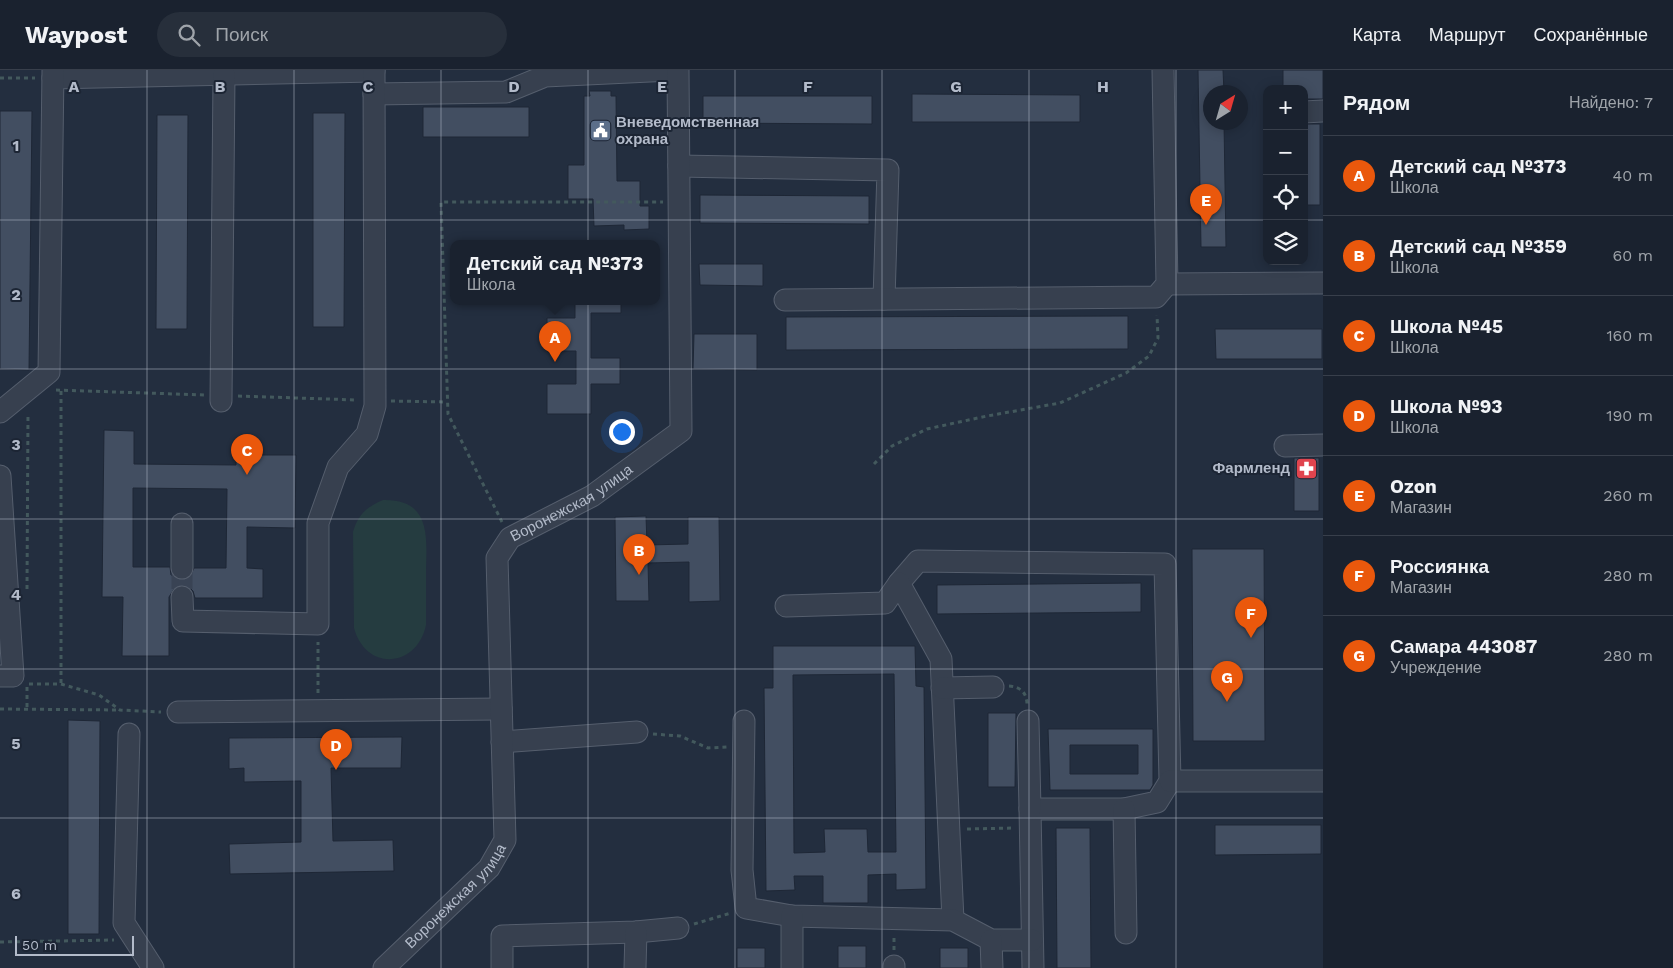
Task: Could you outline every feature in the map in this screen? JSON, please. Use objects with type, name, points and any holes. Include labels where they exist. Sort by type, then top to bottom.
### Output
[{"type":"street","points":[[0,412],[50,372],[53,74],[183,73],[224,75],[245,72],[374,70],[375,406],[367,434],[338,467],[318,523],[318,624],[183,621],[182,598]]},
{"type":"street","points":[[374,94],[506,92],[545,76],[671,70]]},
{"type":"street","name":"Воронежская улица","points":[[384,968],[489,868],[505,840],[497,558],[510,538],[592,496],[681,431],[678,70]]},
{"type":"street","points":[[1161,291],[1163,70]]},
{"type":"street","points":[[221,401],[224,75]]},
{"type":"street","points":[[1308,112],[1323,111]]},
{"type":"street","points":[[679,166],[888,170],[884,299]]},
{"type":"street","points":[[785,300],[1161,291],[1323,283]]},
{"type":"street","points":[[1285,446],[1323,445]]},
{"type":"street","points":[[0,476],[13,676],[0,676]]},
{"type":"street","points":[[182,524],[182,568]]},
{"type":"street","points":[[786,606],[885,603],[918,561],[1165,564],[1170,782],[1157,802],[1124,809],[1030,818]]},
{"type":"street","points":[[899,583],[941,659],[953,920]]},
{"type":"street","points":[[942,688],[994,687]]},
{"type":"street","points":[[169,712],[501,708]]},
{"type":"street","points":[[744,721],[742,870],[746,908],[792,916],[953,920],[991,940],[1032,940]]},
{"type":"street","points":[[1028,721],[1033,968]]},
{"type":"street","points":[[502,742],[637,732]]},
{"type":"street","points":[[129,734],[124,923],[152,968]]},
{"type":"street","points":[[1170,782],[1323,781]]},
{"type":"street","points":[[1124,809],[1126,933]]},
{"type":"street","points":[[792,916],[792,968]]},
{"type":"street","points":[[502,968],[502,936],[636,932],[678,928]]},
{"type":"street","points":[[635,968],[636,932]]},
{"type":"street","points":[[991,940],[992,968]]},
{"type":"path","points":[[0,78],[53,74]]},
{"type":"path","points":[[510,538],[448,414],[441,202],[679,202]]},
{"type":"path","points":[[874,464],[892,446],[927,429],[1060,403],[1126,373],[1150,356],[1158,338],[1161,291]]},
{"type":"path","points":[[27,596],[28,390]]},
{"type":"path","points":[[61,390],[62,684]]},
{"type":"path","points":[[318,624],[318,711]]},
{"type":"path","points":[[27,709],[27,684],[62,684],[100,694],[120,710]]},
{"type":"path","points":[[994,687],[1016,686],[1024,692],[1027,700],[1028,721]]},
{"type":"path","points":[[0,709],[169,712]]},
{"type":"path","points":[[637,732],[680,736],[708,748],[744,746]]},
{"type":"path","points":[[948,829],[1030,818]]},
{"type":"path","points":[[678,928],[746,908]]},
{"type":"path","points":[[894,918],[894,967]]},
{"type":"path","points":[[0,942],[135,940]]},
{"type":"green space","points":[[383,500],[398,501],[418,512],[423,522],[426,544],[426,625],[421,639],[413,650],[391,659],[380,658],[369,652],[360,642],[354,628],[353,532],[357,521],[364,512]]},
{"type":"building","points":[[1198,70],[1223,70],[1224,85],[1203,85],[1203,130],[1224,130],[1226,247],[1201,247]]},
{"type":"building","points":[[1283,70],[1323,70],[1323,99],[1308,99],[1308,85],[1283,85]]},
{"type":"building","points":[[589,91],[611,91],[611,96],[616,96],[617,181],[640,181],[640,206],[649,206],[649,229],[624,230],[624,225],[594,226],[593,199],[568,199],[568,165],[584,165],[584,96],[590,96]]},
{"type":"building","points":[[912,94],[1080,95],[1080,122],[912,122]]},
{"type":"building","points":[[703,96],[872,96],[872,124],[703,123]]},
{"type":"building","points":[[423,107],[529,107],[529,137],[423,137]]},
{"type":"building","points":[[0,111],[32,111],[29,370],[0,369]]},
{"type":"building","points":[[313,113],[345,113],[344,327],[313,327]]},
{"type":"building","points":[[157,115],[188,115],[187,329],[156,329]]},
{"type":"building","points":[[1308,124],[1320,124],[1320,205],[1308,205]]},
{"type":"building","points":[[700,195],[869,196],[869,224],[700,223]]},
{"type":"building","points":[[699,264],[763,264],[763,286],[700,285]]},
{"type":"building","points":[[575,305],[621,305],[621,313],[591,313],[591,358],[620,358],[620,384],[591,384],[591,414],[547,414],[547,384],[576,384],[576,351],[547,351],[547,318],[575,318]]},
{"type":"building","points":[[1128,316],[1128,349],[786,350],[786,317]]},
{"type":"building","points":[[1215,329],[1322,329],[1322,359],[1216,359]]},
{"type":"building","points":[[694,334],[757,334],[757,370],[693,369]]},
{"type":"building","points":[[104,430],[134,431],[134,464],[236,465],[236,455],[296,455],[295,528],[247,527],[247,568],[263,569],[263,598],[195,598],[193,591],[188,586],[176,586],[169,597],[169,656],[122,656],[123,597],[102,597]],"holes":[[[133,488],[227,489],[226,568],[194,568],[189,579],[182,580],[171,575],[170,567],[133,567]]]},
{"type":"building","points":[[1294,458],[1319,458],[1319,511],[1294,511]]},
{"type":"building","points":[[646,516],[647,545],[688,544],[688,517],[719,517],[720,601],[689,602],[689,562],[648,563],[649,601],[616,601],[615,517]]},
{"type":"building","points":[[1192,549],[1264,549],[1265,741],[1193,741]]},
{"type":"building","points":[[1141,583],[1141,612],[937,614],[937,585]]},
{"type":"building","points":[[773,646],[915,646],[916,686],[924,687],[926,889],[896,890],[896,874],[868,875],[868,903],[823,903],[823,876],[794,876],[795,890],[766,891],[764,688],[773,688]],"holes":[[[894,674],[896,852],[868,852],[867,829],[824,829],[825,852],[794,853],[793,675]]]},
{"type":"building","points":[[988,713],[1016,713],[1015,787],[988,787]]},
{"type":"building","points":[[68,720],[100,721],[99,934],[68,934]]},
{"type":"building","points":[[1048,729],[1153,729],[1153,785],[1150,790],[1050,790]],"holes":[[[1070,745],[1138,745],[1138,774],[1070,774]]]},
{"type":"building","points":[[402,737],[401,768],[331,768],[333,841],[393,840],[394,871],[230,874],[229,844],[301,842],[301,781],[244,782],[244,768],[229,769],[229,738]]},
{"type":"building","points":[[1215,825],[1321,825],[1321,854],[1215,855]]},
{"type":"building","points":[[1056,828],[1090,828],[1091,968],[1057,968]]},
{"type":"building","points":[[838,946],[866,946],[866,968],[838,968]]},
{"type":"building","points":[[737,948],[765,948],[765,968],[737,968]]},
{"type":"building","points":[[940,948],[968,948],[968,968],[940,968]]},
{"type":"tunnel","points":[[182,568],[182,597]]},
{"type":"place","name":"Вневедомственная охрана","points":[[600,131]]},
{"type":"place","name":"Ozon","points":[[1206,225]]},
{"type":"place","name":"Детский сад №373","points":[[555,362]]},
{"type":"place","name":"Фармленд","points":[[1306,468]]},
{"type":"place","name":"Школа №45","points":[[247,475]]},
{"type":"place","name":"Детский сад №359","points":[[639,575]]},
{"type":"place","name":"Россиянка","points":[[1251,638]]},
{"type":"place","name":"Самара 443087","points":[[1227,702]]},
{"type":"place","name":"Школа №93","points":[[336,770]]}]
